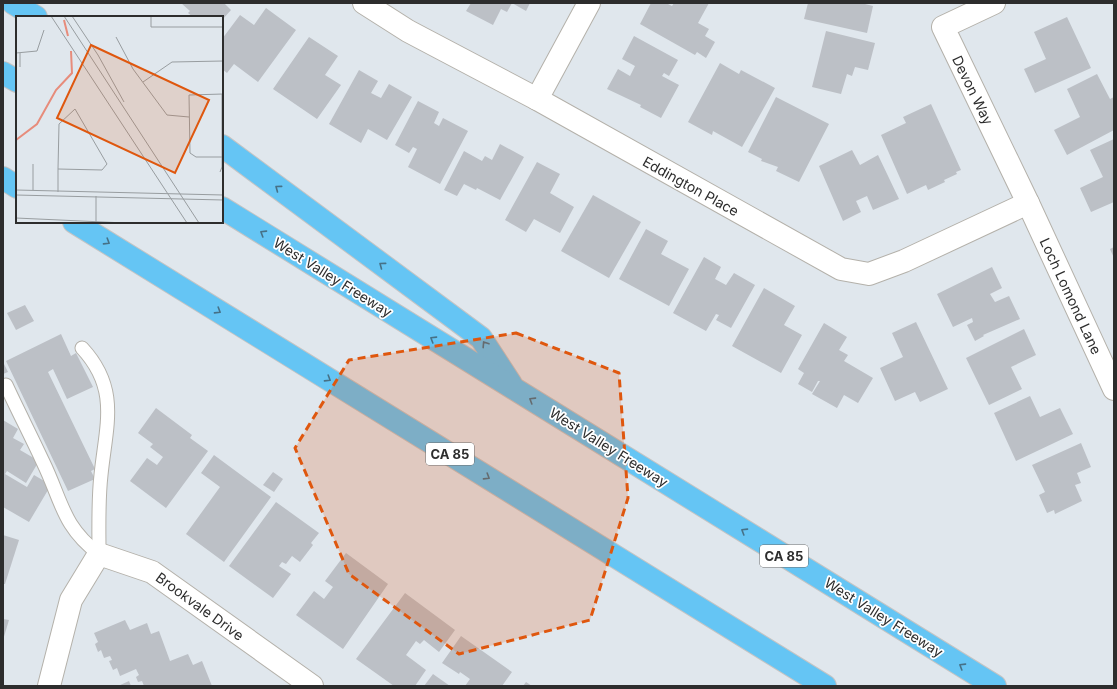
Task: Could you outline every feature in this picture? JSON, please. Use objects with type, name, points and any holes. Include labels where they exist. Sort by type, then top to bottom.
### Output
[{"type":"highway","points":[[13,3],[34,16]]},
{"type":"highway","points":[[3,73],[16,80]]},
{"type":"highway","points":[[223,147],[481,338],[514,389]]},
{"type":"highway","points":[[3,178],[16,186]]},
{"type":"highway","name":"West Valley Freeway","points":[[223,209],[995,686]]},
{"type":"highway","name":"CA 85","points":[[76,223],[825,686]]},
{"type":"street","name":"Eddington Place","points":[[364,3],[408,31],[537,99],[841,269],[869,274],[904,262],[1028,203]]},
{"type":"street","points":[[537,99],[589,3]]},
{"type":"street","name":"Devon Way","points":[[994,3],[943,28],[1028,203]]},
{"type":"street","name":"Loch Lomond Lane","points":[[1028,203],[1114,389]]},
{"type":"street","points":[[49,686],[71,600],[99,554]]},
{"type":"street","name":"Brookvale Drive","points":[[99,554],[152,572],[312,686]]},
{"type":"lane","points":[[82,348],[93,360],[102,377],[108,402],[99,501],[99,554]]},
{"type":"lane","points":[[6,385],[44,463],[69,524],[84,543],[99,554]]},
{"type":"highlighted area","points":[[516,333],[619,373],[628,498],[590,620],[459,654],[349,574],[295,448],[349,360]]},
{"type":"building","points":[[181,3],[224,3],[231,10],[223,19],[223,16],[192,16],[188,13],[190,11]]},
{"type":"building","points":[[471,3],[512,3],[507,12],[501,9],[493,25],[466,11]]},
{"type":"building","points":[[512,3],[530,3],[526,11]]},
{"type":"building","points":[[651,3],[666,3],[672,6],[674,3],[709,3],[698,23],[709,29],[705,36],[715,42],[706,58],[697,52],[695,55],[640,24]]},
{"type":"building","points":[[808,3],[861,3],[873,6],[867,33],[804,19]]},
{"type":"building","points":[[266,8],[296,30],[258,82],[234,64],[227,73],[223,70],[223,38],[240,15],[254,25]]},
{"type":"building","points":[[1067,17],[1091,68],[1035,93],[1024,69],[1046,59],[1034,32]]},
{"type":"building","points":[[826,31],[875,43],[868,70],[855,67],[852,76],[847,74],[841,94],[812,87]]},
{"type":"building","points":[[634,36],[678,60],[669,76],[664,73],[662,76],[679,85],[661,118],[640,107],[641,105],[607,89],[618,69],[630,76],[635,66],[622,59]]},
{"type":"building","points":[[309,37],[338,56],[325,75],[341,85],[317,119],[273,89]]},
{"type":"building","points":[[720,63],[739,74],[741,70],[775,88],[742,147],[713,131],[712,135],[688,122]]},
{"type":"building","points":[[359,70],[378,81],[371,93],[381,98],[389,84],[412,97],[387,140],[368,129],[361,143],[329,124]]},
{"type":"building","points":[[1097,74],[1110,99],[1114,97],[1114,130],[1067,155],[1054,130],[1080,117],[1067,89]]},
{"type":"building","points":[[776,97],[829,124],[799,182],[776,171],[778,167],[761,161],[762,159],[748,152]]},
{"type":"building","points":[[418,101],[439,112],[434,123],[439,126],[443,118],[468,131],[440,184],[408,167],[417,149],[413,147],[409,153],[395,145]]},
{"type":"building","points":[[931,104],[961,170],[956,172],[957,174],[944,180],[945,182],[928,190],[926,185],[907,194],[881,135],[906,123],[903,117]]},
{"type":"building","points":[[1114,139],[1114,202],[1091,212],[1080,188],[1103,177],[1090,150]]},
{"type":"building","points":[[500,144],[524,157],[500,200],[477,188],[476,190],[464,184],[457,196],[444,190],[464,151],[482,161],[485,156],[492,160]]},
{"type":"building","points":[[852,150],[860,165],[878,155],[899,199],[873,210],[867,196],[856,201],[861,212],[843,221],[819,166]]},
{"type":"building","points":[[537,162],[560,174],[550,193],[574,207],[560,233],[534,219],[526,232],[505,220]]},
{"type":"building","points":[[593,195],[641,222],[609,278],[561,251]]},
{"type":"building","points":[[646,229],[668,241],[661,254],[689,269],[669,306],[619,279]]},
{"type":"building","points":[[1114,247],[1114,258],[1110,249]]},
{"type":"building","points":[[704,257],[721,267],[715,279],[726,285],[734,273],[755,285],[731,328],[716,320],[719,315],[716,314],[706,331],[673,313]]},
{"type":"building","points":[[992,267],[1002,288],[990,294],[995,302],[1009,296],[1020,319],[983,335],[984,336],[975,341],[967,325],[973,322],[972,318],[953,327],[937,294]]},
{"type":"building","points":[[764,288],[795,306],[784,325],[802,335],[781,373],[732,346]]},
{"type":"building","points":[[25,305],[34,321],[16,330],[7,313]]},
{"type":"building","points":[[916,322],[948,389],[920,402],[915,392],[895,401],[880,368],[903,357],[892,333]]},
{"type":"building","points":[[824,323],[847,337],[839,350],[848,355],[844,361],[873,378],[858,403],[844,395],[837,408],[812,394],[820,381],[818,381],[812,392],[798,384],[804,373],[798,369]]},
{"type":"building","points":[[1024,329],[1036,355],[1011,367],[1022,389],[989,405],[966,358]]},
{"type":"building","points":[[61,334],[71,356],[76,353],[93,387],[67,399],[53,369],[48,372],[95,469],[91,471],[95,479],[68,491],[6,361]]},
{"type":"building","points":[[3,362],[8,372],[3,374]]},
{"type":"building","points":[[1030,396],[1040,417],[1060,408],[1073,434],[1016,461],[994,413]]},
{"type":"building","points":[[156,408],[192,435],[190,438],[208,451],[166,508],[130,481],[147,458],[157,465],[163,457],[150,447],[153,444],[138,433]]},
{"type":"building","points":[[3,420],[18,429],[13,438],[24,444],[20,450],[39,461],[26,483],[7,471],[5,474],[27,487],[34,475],[51,485],[29,522],[3,507]]},
{"type":"building","points":[[1081,443],[1091,467],[1077,473],[1081,483],[1075,485],[1082,501],[1055,514],[1054,510],[1047,513],[1039,495],[1045,492],[1032,465]]},
{"type":"building","points":[[214,455],[271,497],[224,562],[186,534],[220,487],[201,473]]},
{"type":"building","points":[[273,472],[283,479],[274,492],[263,485]]},
{"type":"building","points":[[276,502],[319,533],[311,543],[313,545],[300,562],[292,556],[286,564],[282,562],[279,566],[291,574],[273,598],[229,566]]},
{"type":"building","points":[[3,535],[19,540],[5,584],[3,584]]},
{"type":"building","points":[[346,553],[388,584],[343,649],[296,615],[314,591],[324,599],[333,587],[325,581]]},
{"type":"building","points":[[405,593],[455,630],[439,652],[424,640],[420,644],[416,641],[406,655],[426,670],[415,686],[394,686],[356,659]]},
{"type":"building","points":[[3,619],[9,620],[3,640]]},
{"type":"building","points":[[125,620],[130,630],[147,623],[151,634],[159,631],[170,661],[188,654],[193,665],[202,661],[212,686],[144,686],[142,681],[138,682],[136,677],[139,675],[136,669],[120,676],[117,668],[113,670],[109,661],[112,660],[110,656],[104,658],[101,650],[98,652],[95,644],[98,642],[94,633]]},
{"type":"building","points":[[461,636],[512,672],[502,686],[465,686],[470,679],[442,663]]},
{"type":"building","points":[[433,674],[450,686],[424,686]]},
{"type":"building","points":[[129,681],[131,686],[118,686]]},
{"type":"building","points":[[526,682],[532,686],[523,686]]}]
